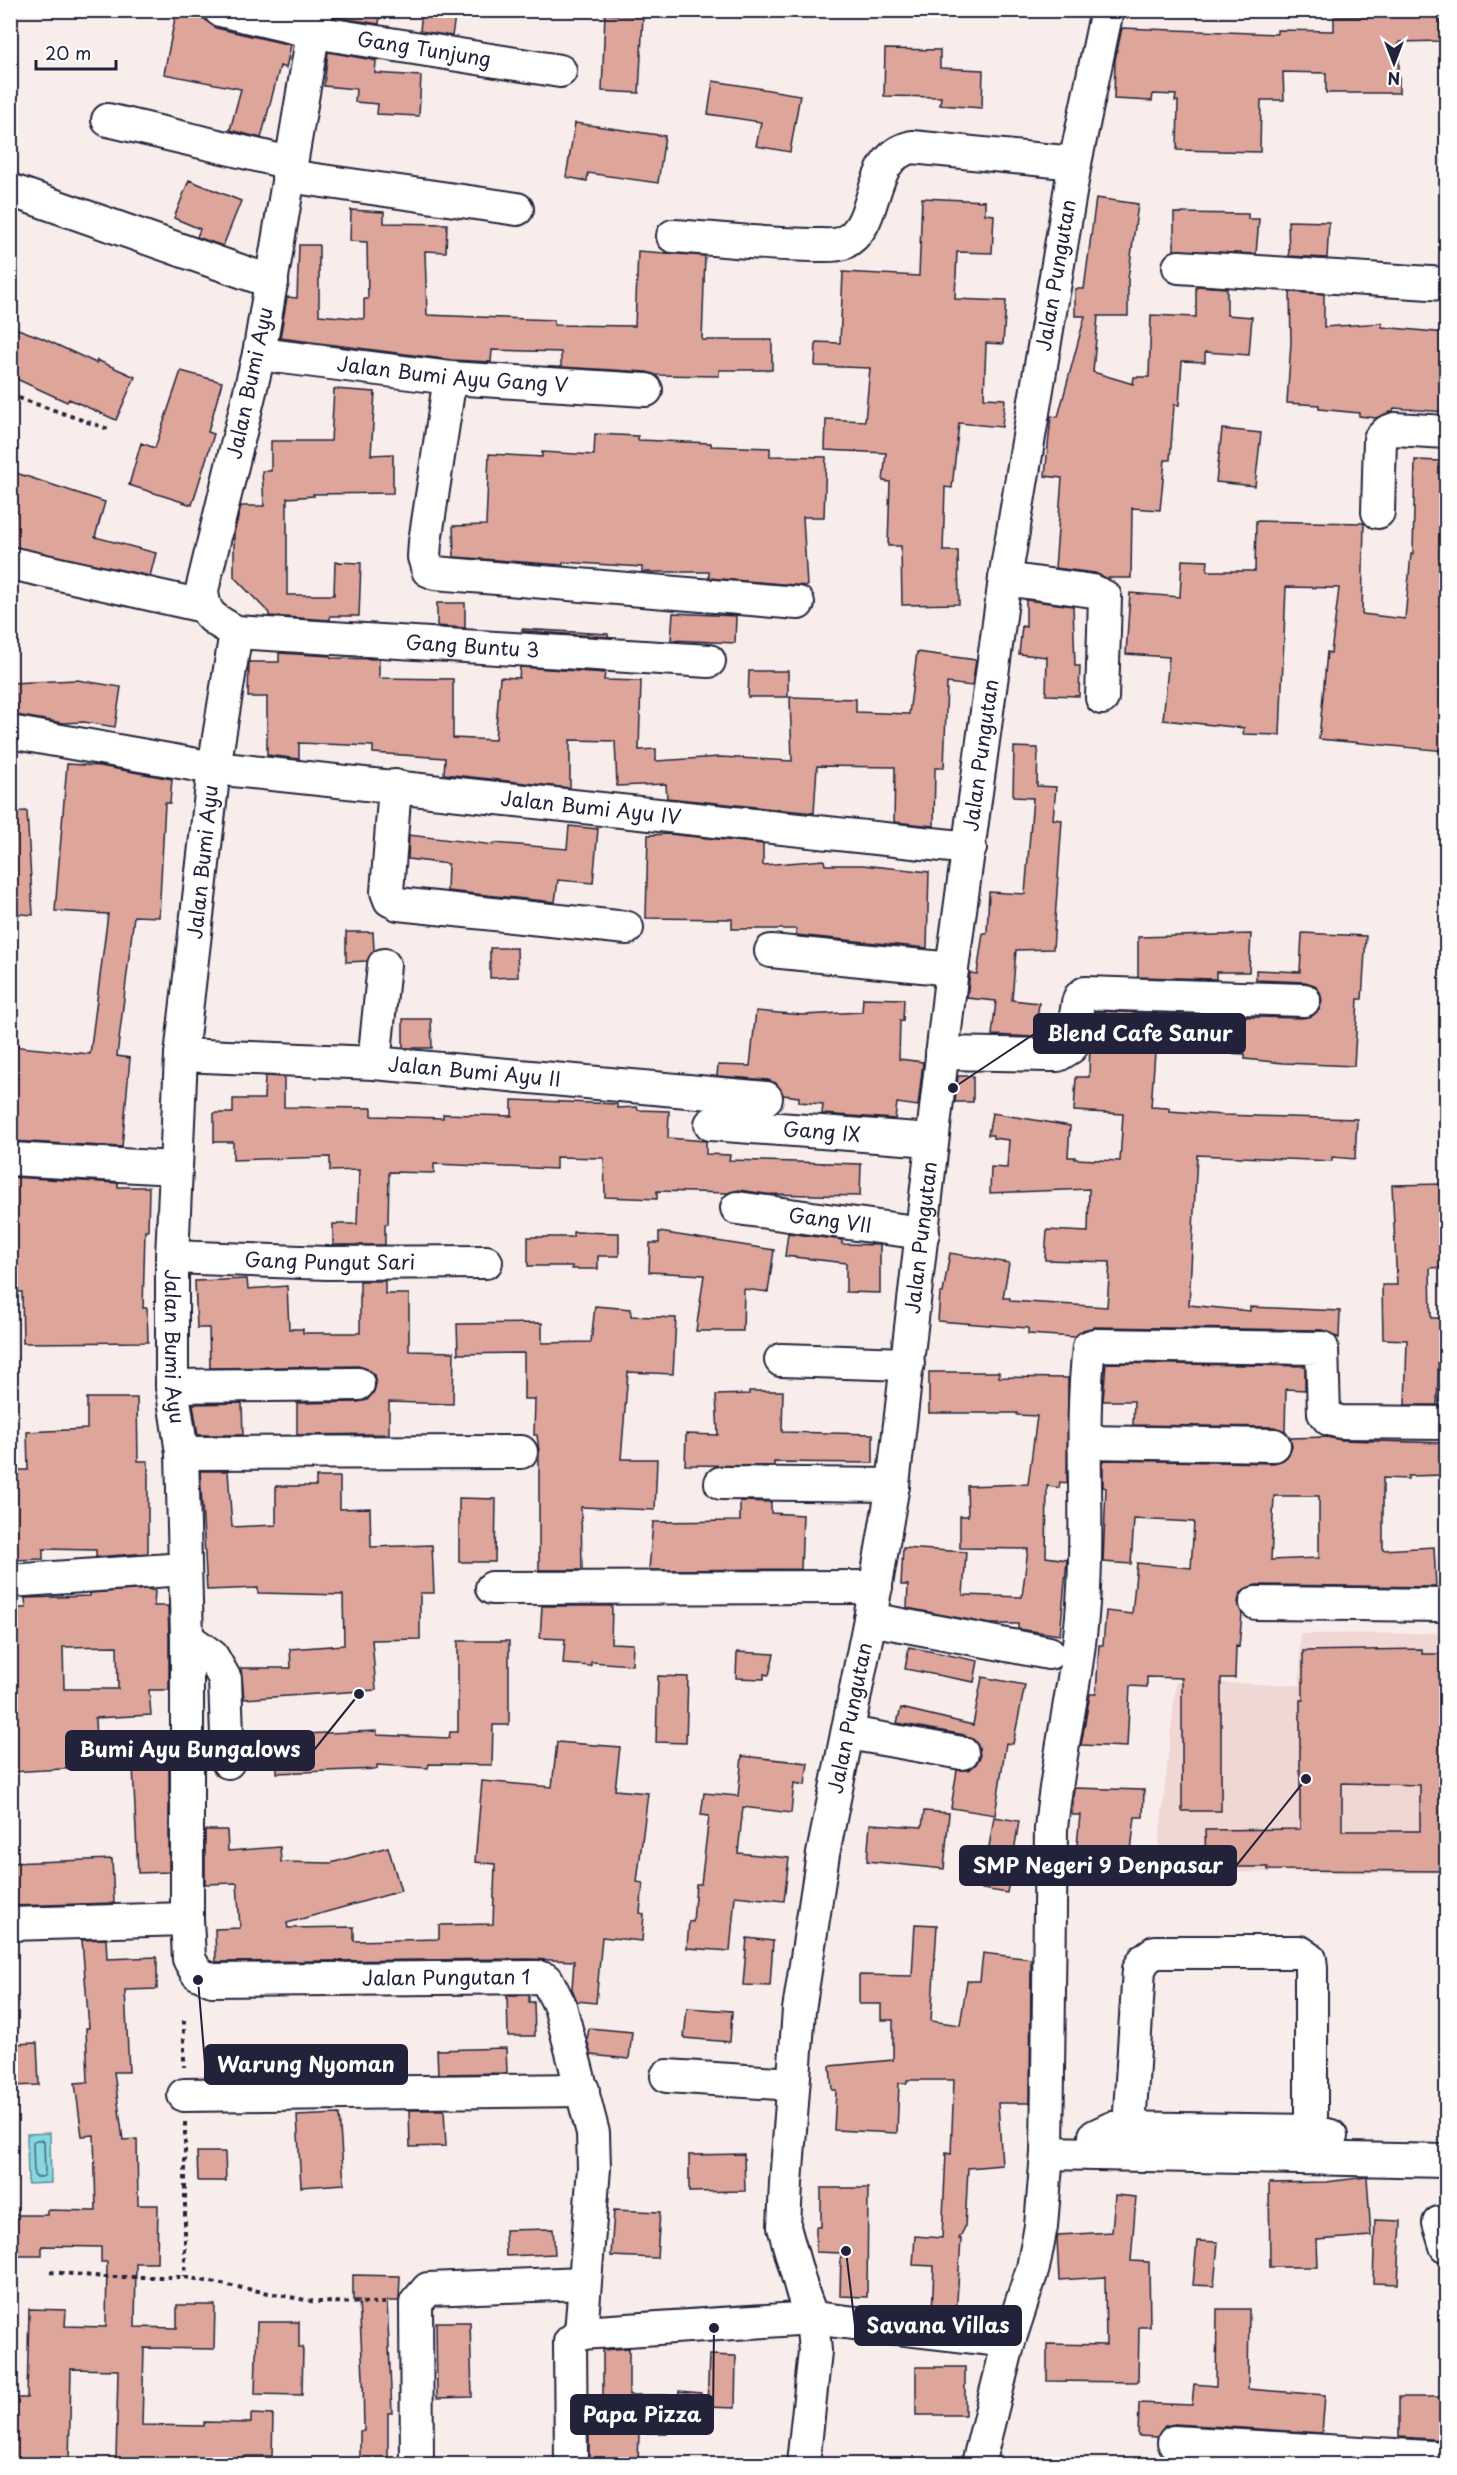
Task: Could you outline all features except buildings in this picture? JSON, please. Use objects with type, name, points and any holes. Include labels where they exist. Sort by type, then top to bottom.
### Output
[{"type":"street","name":"Gang Tunjung","points":[[220,10],[315,21],[560,71]]},
{"type":"street","name":"Jalan Pungutan","points":[[803,2464],[815,2351],[812,2318],[802,2294],[784,2227],[793,2084],[808,1942],[823,1854],[849,1733],[876,1587],[892,1485],[908,1364],[952,969],[1005,579],[1075,163],[1107,10]]},
{"type":"street","name":"Jalan Bumi Ayu","points":[[203,606],[202,590],[259,354],[315,21]]},
{"type":"street","points":[[108,120],[289,170],[516,209]]},
{"type":"street","points":[[674,236],[799,245],[842,243],[862,227],[874,190],[892,156],[900,149],[912,147],[1075,163]]},
{"type":"street","points":[[10,190],[272,282]]},
{"type":"street","points":[[1179,267],[1446,284]]},
{"type":"street","name":"Jalan Bumi Ayu Gang V","points":[[259,354],[450,378],[646,390]]},
{"type":"street","points":[[450,378],[425,542],[424,557],[428,570],[435,573],[798,603]]},
{"type":"street","points":[[1378,512],[1380,439],[1387,432],[1395,429],[1446,432]]},
{"type":"street","points":[[10,563],[203,606],[213,619],[236,632]]},
{"type":"street","points":[[1005,579],[1093,591],[1105,597],[1102,698]]},
{"type":"street","name":"Jalan Bumi Ayu","points":[[184,1569],[182,1453],[172,1386],[172,1257],[181,1055],[213,768],[236,632]]},
{"type":"street","name":"Gang Buntu 3","points":[[236,632],[709,661]]},
{"type":"street","name":"Jalan Bumi Ayu IV","points":[[10,732],[213,768],[970,848]]},
{"type":"street","points":[[395,786],[387,892],[390,900],[398,904],[627,928]]},
{"type":"street","points":[[771,951],[952,969]]},
{"type":"street","points":[[374,1063],[384,965]]},
{"type":"street","points":[[942,1053],[1058,1055],[1063,1053],[1071,1047],[1078,1003],[1080,997],[1085,993],[1304,1000]]},
{"type":"street","name":"Jalan Bumi Ayu II","points":[[181,1055],[374,1063],[766,1098]]},
{"type":"street","name":"Gang IX","points":[[711,1124],[932,1140]]},
{"type":"street","points":[[10,1159],[175,1168]]},
{"type":"street","name":"Gang VII","points":[[737,1208],[923,1233]]},
{"type":"street","name":"Gang Pungut Sari","points":[[172,1257],[327,1263],[486,1262]]},
{"type":"street","points":[[978,2464],[1009,2341],[1033,2268],[1041,2226],[1047,2153],[1051,1829],[1056,1781],[1083,1605],[1086,1546],[1085,1442],[1090,1346],[1322,1348],[1324,1413],[1329,1419],[1341,1422],[1446,1423]]},
{"type":"street","points":[[781,1360],[908,1364]]},
{"type":"street","points":[[172,1386],[358,1384]]},
{"type":"street","points":[[1085,1442],[1274,1445]]},
{"type":"street","points":[[182,1453],[521,1452]]},
{"type":"street","points":[[721,1483],[892,1485]]},
{"type":"street","points":[[10,1581],[184,1569]]},
{"type":"street","name":"Jalan Pungutan 1","points":[[184,1569],[187,1638],[187,1919],[189,1959],[196,1973],[212,1980],[538,1977],[547,1980],[554,1988],[560,2006],[593,2133],[594,2168],[581,2333]]},
{"type":"street","points":[[492,1588],[876,1587]]},
{"type":"street","points":[[1256,1603],[1446,1605]]},
{"type":"street","points":[[870,1619],[1049,1653]]},
{"type":"street","points":[[187,1638],[212,1656],[225,1678],[228,1762]]},
{"type":"street","points":[[849,1733],[962,1753]]},
{"type":"street","points":[[10,1924],[187,1919]]},
{"type":"street","points":[[1129,2128],[1139,1970],[1145,1959],[1155,1952],[1300,1952],[1310,1959],[1311,1968],[1311,2131]]},
{"type":"street","points":[[667,2076],[793,2084]]},
{"type":"street","points":[[184,2095],[583,2090]]},
{"type":"street","points":[[1094,2154],[1095,2136],[1112,2128],[1311,2131],[1342,2141],[1352,2159]]},
{"type":"street","points":[[1047,2153],[1446,2161]]},
{"type":"street","points":[[417,2464],[416,2303],[428,2289],[584,2283]]},
{"type":"street","points":[[571,2464],[570,2342],[581,2333],[812,2318],[1009,2341]]},
{"type":"street","points":[[1174,2442],[1446,2458]]},
{"type":"path","points":[[10,395],[111,430]]},
{"type":"path","points":[[184,2020],[185,2277]]},
{"type":"path","points":[[50,2272],[105,2277],[185,2277],[316,2302],[416,2303]]},
{"type":"shaded area","points":[[1446,1633],[1446,1873],[1156,1872],[1176,1682],[1300,1685],[1300,1634]]},
{"type":"water","points":[[50,2133],[51,2183],[28,2184],[27,2134]]},
{"type":"place","name":"Blend Cafe Sanur","points":[[953,1088]]},
{"type":"place","name":"Bumi Ayu Bungalows","points":[[359,1694]]},
{"type":"place","name":"SMP Negeri 9 Denpasar","points":[[1306,1779]]},
{"type":"place","name":"Warung Nyoman","points":[[198,1980]]},
{"type":"place","name":"Savana Villas","points":[[846,2251]]},
{"type":"place","name":"Papa Pizza","points":[[714,2328]]}]
